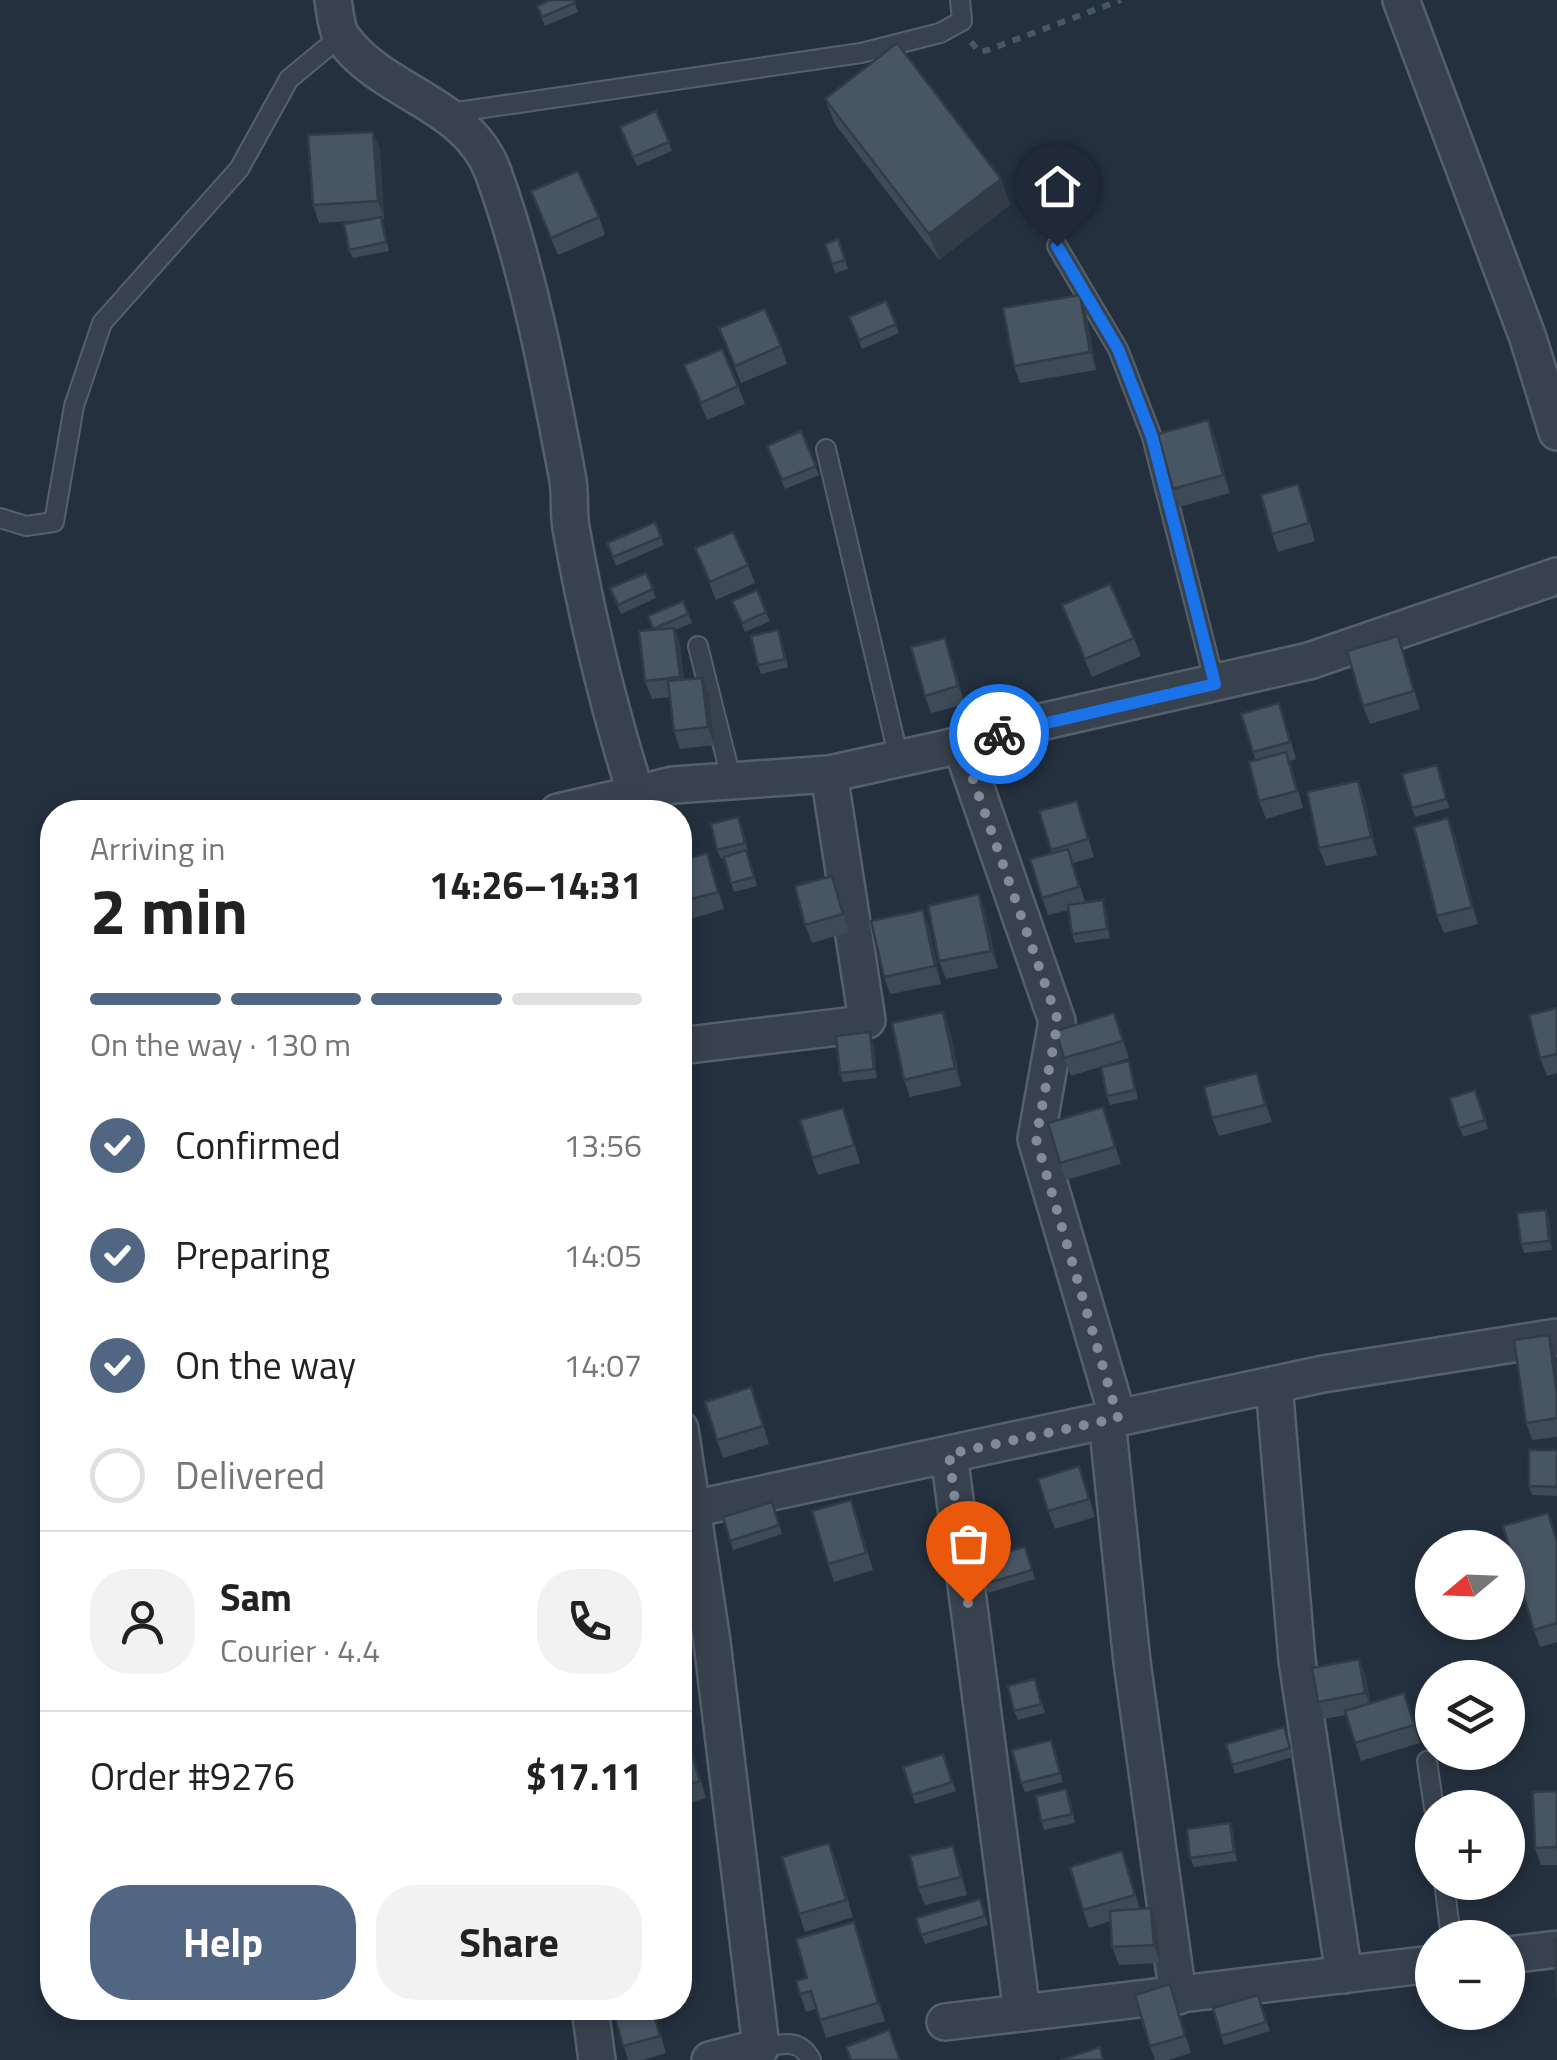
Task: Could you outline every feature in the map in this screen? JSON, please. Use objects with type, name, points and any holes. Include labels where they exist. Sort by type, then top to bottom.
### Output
[{"type":"street","points":[[333,0],[341,36],[389,79],[450,113],[491,167],[522,259],[568,477],[570,520],[585,602],[610,712],[636,800]]},
{"type":"street","points":[[1401,0],[1528,338],[1557,432]]},
{"type":"street","points":[[643,800],[673,785],[829,774],[1309,661],[1557,576]]},
{"type":"street","points":[[961,745],[1058,1021],[1036,1139],[1112,1419],[1132,1662],[1178,1996]]},
{"type":"street","points":[[692,1045],[855,1026],[867,1020],[829,774]]},
{"type":"street","points":[[710,2060],[762,2047],[692,1509],[1274,1385],[1557,1337]]},
{"type":"street","points":[[1274,1385],[1297,1660],[1344,1975]]},
{"type":"street","points":[[949,1454],[1022,2013]]},
{"type":"street","points":[[1525,1953],[1557,1949]]},
{"type":"street","points":[[945,2022],[1415,1966]]},
{"type":"street","points":[[591,2020],[596,2060]]},
{"type":"lane","points":[[450,113],[860,53],[962,21],[960,0]]},
{"type":"lane","points":[[0,518],[26,526],[54,522],[74,406],[102,322],[240,169],[290,79],[341,36]]},
{"type":"lane","points":[[1057,246],[1118,349],[1152,437],[1215,684]]},
{"type":"lane","points":[[826,449],[899,759]]},
{"type":"lane","points":[[698,646],[732,782]]},
{"type":"lane","points":[[762,2047],[792,2042],[806,2048],[811,2060]]},
{"type":"path","points":[[956,24],[980,52],[1121,0]]},
{"type":"building","points":[[550,0],[575,3],[542,17],[537,6]]},
{"type":"building","points":[[897,43],[1001,179],[929,234],[825,99]]},
{"type":"building","points":[[656,111],[669,142],[633,157],[620,127]]},
{"type":"building","points":[[373,132],[378,201],[313,205],[308,135]]},
{"type":"building","points":[[578,171],[599,217],[551,238],[531,191]]},
{"type":"building","points":[[381,217],[386,242],[349,250],[344,224]]},
{"type":"building","points":[[838,239],[845,260],[832,264],[825,244]]},
{"type":"building","points":[[1080,295],[1090,352],[1014,366],[1003,308]]},
{"type":"building","points":[[886,301],[896,324],[859,340],[849,317]]},
{"type":"building","points":[[765,309],[781,346],[735,366],[719,328]]},
{"type":"building","points":[[722,349],[738,386],[701,403],[684,365]]},
{"type":"building","points":[[1208,420],[1223,475],[1173,489],[1158,434]]},
{"type":"building","points":[[801,431],[816,466],[782,480],[767,446]]},
{"type":"building","points":[[1298,484],[1309,523],[1272,534],[1261,495]]},
{"type":"building","points":[[655,522],[661,537],[613,557],[607,543]]},
{"type":"building","points":[[733,532],[748,565],[710,582],[695,548]]},
{"type":"building","points":[[646,573],[653,589],[618,605],[610,588]]},
{"type":"building","points":[[1110,584],[1134,638],[1085,659],[1062,605]]},
{"type":"building","points":[[757,590],[766,612],[742,623],[732,601]]},
{"type":"building","points":[[683,601],[688,614],[653,629],[648,616]]},
{"type":"building","points":[[674,628],[680,677],[645,681],[639,631]]},
{"type":"building","points":[[778,630],[785,659],[758,665],[751,636]]},
{"type":"building","points":[[1398,636],[1414,691],[1363,706],[1347,651]]},
{"type":"building","points":[[945,638],[958,686],[925,696],[911,647]]},
{"type":"building","points":[[702,678],[708,727],[674,731],[668,681]]},
{"type":"building","points":[[1279,703],[1290,742],[1253,752],[1241,714]]},
{"type":"building","points":[[1286,752],[1297,791],[1259,801],[1249,762]]},
{"type":"building","points":[[1437,765],[1446,799],[1412,808],[1402,774]]},
{"type":"building","points":[[1358,781],[1371,837],[1319,848],[1307,792]]},
{"type":"building","points":[[1077,801],[1088,839],[1051,850],[1039,811]]},
{"type":"building","points":[[738,817],[745,843],[717,850],[711,824]]},
{"type":"building","points":[[1448,818],[1472,907],[1437,916],[1414,827]]},
{"type":"building","points":[[1068,849],[1079,887],[1042,898],[1030,859]]},
{"type":"building","points":[[746,850],[754,877],[731,883],[724,857]]},
{"type":"building","points":[[707,853],[718,892],[692,899],[692,857]]},
{"type":"building","points":[[832,876],[843,914],[805,925],[795,886]]},
{"type":"building","points":[[979,894],[991,951],[939,961],[928,906]]},
{"type":"building","points":[[1103,900],[1107,929],[1072,934],[1068,905]]},
{"type":"building","points":[[923,910],[935,966],[884,977],[871,921]]},
{"type":"building","points":[[1557,1008],[1557,1054],[1540,1058],[1529,1015]]},
{"type":"building","points":[[943,1012],[955,1068],[904,1080],[892,1023]]},
{"type":"building","points":[[1114,1013],[1123,1041],[1064,1058],[1056,1031]]},
{"type":"building","points":[[870,1032],[874,1069],[840,1073],[836,1036]]},
{"type":"building","points":[[1129,1061],[1135,1090],[1107,1096],[1101,1067]]},
{"type":"building","points":[[1257,1073],[1265,1105],[1212,1118],[1204,1087]]},
{"type":"building","points":[[1475,1090],[1485,1120],[1459,1128],[1450,1098]]},
{"type":"building","points":[[1103,1107],[1115,1147],[1060,1163],[1048,1123]]},
{"type":"building","points":[[843,1108],[854,1145],[812,1158],[800,1120]]},
{"type":"building","points":[[1546,1210],[1549,1241],[1521,1244],[1517,1213]]},
{"type":"building","points":[[1549,1335],[1557,1418],[1526,1423],[1514,1340]]},
{"type":"building","points":[[751,1387],[763,1426],[717,1440],[705,1402]]},
{"type":"building","points":[[1529,1450],[1557,1450],[1557,1487],[1529,1486]]},
{"type":"building","points":[[1079,1466],[1089,1499],[1048,1511],[1038,1479]]},
{"type":"building","points":[[851,1500],[866,1553],[828,1564],[812,1511]]},
{"type":"building","points":[[772,1502],[779,1525],[730,1541],[723,1517]]},
{"type":"building","points":[[1548,1513],[1557,1542],[1557,1623],[1534,1630],[1525,1600],[1525,1530],[1504,1530],[1503,1526]]},
{"type":"building","points":[[1025,1547],[1032,1570],[985,1584],[978,1560]]},
{"type":"building","points":[[1359,1659],[1365,1693],[1318,1702],[1312,1668]]},
{"type":"building","points":[[1035,1679],[1041,1704],[1014,1711],[1008,1686]]},
{"type":"building","points":[[1404,1693],[1414,1725],[1355,1743],[1345,1711]]},
{"type":"building","points":[[1284,1727],[1290,1748],[1232,1765],[1226,1744]]},
{"type":"building","points":[[1051,1740],[1060,1773],[1021,1783],[1012,1750]]},
{"type":"building","points":[[943,1754],[952,1782],[912,1795],[903,1767]]},
{"type":"building","points":[[692,1756],[700,1781],[692,1783]]},
{"type":"building","points":[[1066,1789],[1072,1814],[1041,1821],[1036,1796]]},
{"type":"building","points":[[1557,1791],[1557,1847],[1535,1848],[1533,1792]]},
{"type":"building","points":[[1230,1823],[1234,1852],[1190,1858],[1187,1829]]},
{"type":"building","points":[[829,1843],[846,1900],[799,1914],[782,1857]]},
{"type":"building","points":[[953,1846],[961,1877],[918,1888],[910,1856]]},
{"type":"building","points":[[1122,1851],[1135,1895],[1083,1910],[1070,1867]]},
{"type":"building","points":[[980,1899],[985,1916],[921,1935],[916,1918]]},
{"type":"building","points":[[1151,1908],[1154,1945],[1112,1947],[1110,1911]]},
{"type":"building","points":[[854,1922],[878,2003],[820,2020],[811,1991],[800,1994],[796,1981],[807,1978],[796,1939]]},
{"type":"building","points":[[1170,1984],[1185,2036],[1150,2046],[1135,1995]]},
{"type":"building","points":[[1258,1995],[1266,2022],[1221,2036],[1213,2008]]},
{"type":"building","points":[[615,2020],[655,2020],[660,2036],[623,2046]]},
{"type":"building","points":[[889,2030],[900,2060],[851,2060],[846,2047]]},
{"type":"building","points":[[1100,2047],[1103,2060],[1060,2060]]},
{"type":"way so far","points":[[968,1603],[949,1454],[1118,1418],[1036,1139],[1058,1021],[1036,948],[961,745],[999,734]]},
{"type":"route","points":[[999,734],[1215,684],[1152,437],[1118,349],[1057,246]]}]
